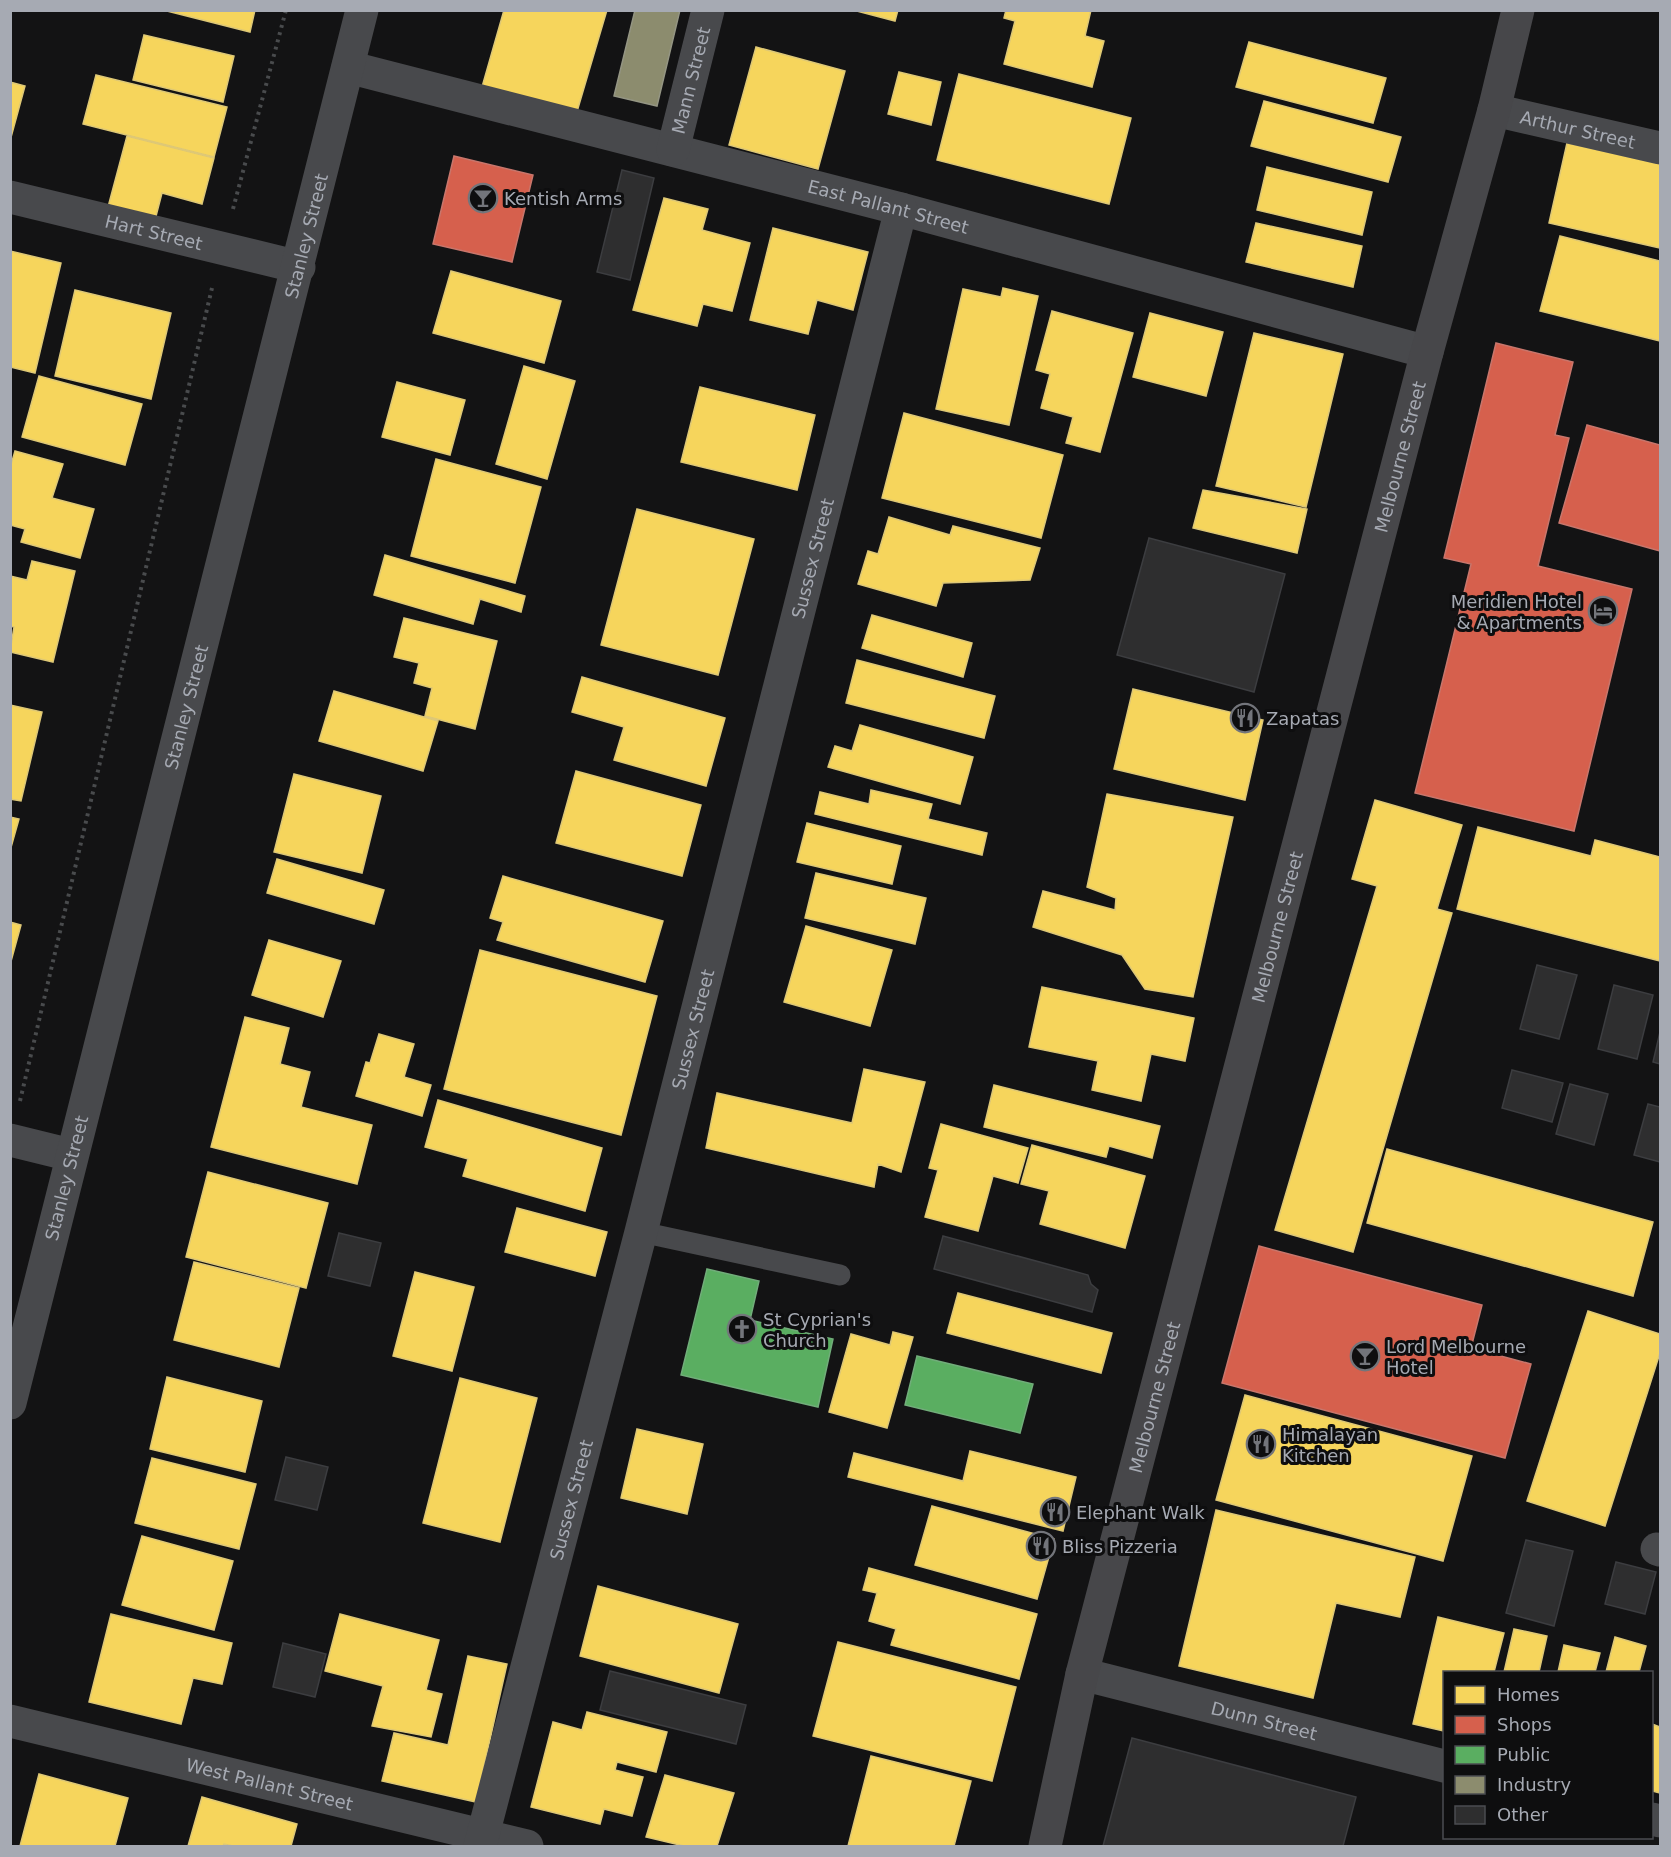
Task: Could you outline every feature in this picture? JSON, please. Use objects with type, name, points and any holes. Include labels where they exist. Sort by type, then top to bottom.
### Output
[{"type":"main road","name":"Melbourne Street","points":[[1045,1846],[1082,1674],[1427,352],[1494,110],[1518,10]]},
{"type":"street","name":"Stanley Street","points":[[10,1403],[71,1155],[299,267],[362,10]]},
{"type":"street","name":"Mann Street","points":[[672,150],[708,10]]},
{"type":"street","name":"East Pallant Street","points":[[348,67],[901,209],[1427,352]]},
{"type":"street","name":"Arthur Street","points":[[1494,110],[1660,148]]},
{"type":"street","name":"Hart Street","points":[[10,197],[299,267]]},
{"type":"street","name":"Sussex Street","points":[[482,1841],[641,1232],[901,209]]},
{"type":"street","points":[[10,1140],[71,1155]]},
{"type":"street","name":"Dunn Street","points":[[1082,1674],[1443,1766]]},
{"type":"street","name":"West Pallant Street","points":[[10,1721],[482,1841],[527,1846]]},
{"type":"lane","points":[[641,1232],[840,1275]]},
{"type":"path","points":[[230,218],[286,10]]},
{"type":"path","points":[[19,1105],[214,283]]},
{"type":"building: Homes","points":[[163,10],[255,10],[250,32]]},
{"type":"building: Homes","points":[[504,10],[607,10],[576,115],[482,87]]},
{"type":"building: Homes","points":[[853,10],[898,10],[895,21]]},
{"type":"building: Homes","points":[[1006,10],[1091,10],[1085,36],[1104,41],[1092,87],[1004,64],[1015,21],[1004,18]]},
{"type":"building: Homes","points":[[144,35],[234,56],[223,102],[133,80]]},
{"type":"building: Homes","points":[[1249,42],[1386,78],[1373,123],[1236,87]]},
{"type":"building: Homes","points":[[756,47],[845,71],[818,169],[729,145]]},
{"type":"building: Homes","points":[[899,72],[941,82],[931,125],[888,114]]},
{"type":"building: Homes","points":[[959,74],[1131,118],[1109,204],[937,160]]},
{"type":"building: Homes","points":[[96,75],[227,107],[214,157],[83,124]]},
{"type":"building: Homes","points":[[10,82],[25,86],[10,141]]},
{"type":"building: Homes","points":[[1264,101],[1401,137],[1388,182],[1251,146]]},
{"type":"building: Homes","points":[[127,136],[214,158],[202,204],[162,193],[155,220],[108,207]]},
{"type":"building: Homes","points":[[1567,143],[1660,164],[1660,248],[1549,223]]},
{"type":"building: Homes","points":[[1267,167],[1372,192],[1362,235],[1257,210]]},
{"type":"building: Homes","points":[[664,198],[708,209],[702,230],[750,243],[732,311],[703,304],[697,326],[633,310]]},
{"type":"building: Homes","points":[[1256,223],[1362,246],[1353,287],[1246,262]]},
{"type":"building: Homes","points":[[773,228],[868,252],[853,310],[817,300],[808,334],[750,320]]},
{"type":"building: Homes","points":[[1560,236],[1660,261],[1660,341],[1540,311]]},
{"type":"building: Homes","points":[[10,251],[61,263],[35,373],[10,367]]},
{"type":"building: Homes","points":[[451,271],[561,301],[544,363],[433,333]]},
{"type":"building: Homes","points":[[1003,288],[1038,296],[1009,425],[936,409],[963,289],[1001,297]]},
{"type":"building: Homes","points":[[75,290],[171,313],[151,399],[55,376]]},
{"type":"building: Homes","points":[[1052,311],[1133,333],[1100,452],[1066,443],[1073,417],[1041,408],[1050,374],[1036,370]]},
{"type":"building: Homes","points":[[1150,313],[1223,332],[1206,396],[1133,377]]},
{"type":"building: Homes","points":[[1254,333],[1343,354],[1306,507],[1216,486]]},
{"type":"building: Homes","points":[[524,366],[575,381],[547,479],[496,464]]},
{"type":"building: Homes","points":[[39,376],[142,404],[125,465],[22,437]]},
{"type":"building: Homes","points":[[397,382],[465,400],[450,455],[382,437]]},
{"type":"building: Homes","points":[[700,387],[815,415],[797,490],[681,462]]},
{"type":"building: Homes","points":[[904,413],[1063,455],[1041,538],[882,498]]},
{"type":"building: Homes","points":[[15,451],[63,464],[52,498],[94,509],[80,558],[21,542],[25,529],[10,525],[10,468]]},
{"type":"building: Homes","points":[[436,459],[541,487],[515,583],[411,556]]},
{"type":"building: Homes","points":[[1203,490],[1307,509],[1297,553],[1193,528]]},
{"type":"building: Homes","points":[[637,509],[754,539],[718,675],[601,645]]},
{"type":"building: Homes","points":[[889,517],[950,535],[953,526],[1040,548],[1030,580],[943,583],[936,606],[858,584],[868,551],[878,554]]},
{"type":"building: Homes","points":[[385,555],[525,596],[521,612],[480,599],[473,624],[374,595]]},
{"type":"building: Homes","points":[[32,561],[75,571],[53,662],[10,652],[14,627],[10,626],[10,576],[27,580]]},
{"type":"building: Homes","points":[[872,615],[972,643],[963,677],[862,648]]},
{"type":"building: Homes","points":[[404,618],[497,641],[475,729],[425,716],[432,688],[414,683],[419,663],[394,657]]},
{"type":"building: Homes","points":[[857,660],[995,696],[984,738],[846,703]]},
{"type":"building: Homes","points":[[582,677],[725,718],[706,786],[614,760],[624,727],[572,712]]},
{"type":"building: Homes","points":[[1133,689],[1263,720],[1245,800],[1114,769]]},
{"type":"building: Homes","points":[[334,691],[438,721],[423,771],[319,741]]},
{"type":"building: Homes","points":[[10,705],[42,712],[21,801],[10,799]]},
{"type":"building: Homes","points":[[860,725],[973,757],[960,804],[828,767],[835,746],[852,751]]},
{"type":"building: Homes","points":[[576,771],[701,805],[682,876],[556,843]]},
{"type":"building: Homes","points":[[294,774],[381,796],[362,873],[274,852]]},
{"type":"building: Homes","points":[[871,790],[932,804],[928,819],[987,833],[982,855],[815,814],[820,792],[869,804]]},
{"type":"building: Homes","points":[[1107,794],[1233,817],[1193,997],[1145,989],[1122,955],[1033,927],[1043,891],[1115,910],[1116,898],[1087,887]]},
{"type":"building: Homes","points":[[1375,800],[1462,825],[1437,909],[1452,913],[1353,1252],[1275,1230],[1377,886],[1352,879]]},
{"type":"building: Homes","points":[[10,817],[19,819],[10,851]]},
{"type":"building: Homes","points":[[807,823],[901,846],[892,884],[797,862]]},
{"type":"building: Homes","points":[[1478,827],[1591,856],[1595,840],[1660,857],[1660,961],[1457,909]]},
{"type":"building: Homes","points":[[277,859],[384,890],[374,924],[267,893]]},
{"type":"building: Homes","points":[[816,873],[926,898],[915,944],[805,918]]},
{"type":"building: Homes","points":[[503,876],[663,921],[645,982],[497,940],[503,922],[490,918]]},
{"type":"building: Homes","points":[[10,922],[21,925],[10,965]]},
{"type":"building: Homes","points":[[806,926],[892,950],[870,1026],[784,1002]]},
{"type":"building: Homes","points":[[269,940],[341,961],[323,1017],[252,995]]},
{"type":"building: Homes","points":[[480,950],[657,996],[621,1135],[444,1089]]},
{"type":"building: Homes","points":[[1042,987],[1194,1018],[1185,1061],[1151,1054],[1141,1101],[1092,1090],[1098,1061],[1029,1047]]},
{"type":"building: Homes","points":[[245,1017],[289,1028],[280,1064],[310,1072],[301,1107],[372,1125],[357,1184],[211,1147]]},
{"type":"building: Homes","points":[[379,1034],[414,1044],[404,1077],[431,1085],[422,1116],[356,1096],[366,1062],[370,1063]]},
{"type":"building: Homes","points":[[864,1069],[925,1082],[901,1172],[878,1164],[874,1187],[706,1148],[717,1093],[852,1123]]},
{"type":"building: Homes","points":[[994,1085],[1160,1126],[1152,1158],[1109,1146],[1106,1157],[984,1127]]},
{"type":"building: Homes","points":[[438,1100],[602,1148],[585,1211],[463,1176],[468,1159],[425,1147]]},
{"type":"building: Homes","points":[[941,1124],[1028,1148],[1018,1183],[993,1176],[978,1231],[925,1217],[938,1170],[929,1168]]},
{"type":"building: Homes","points":[[1032,1145],[1145,1176],[1125,1248],[1040,1224],[1049,1191],[1021,1184]]},
{"type":"building: Homes","points":[[1387,1149],[1653,1222],[1633,1296],[1367,1223]]},
{"type":"building: Homes","points":[[208,1172],[328,1203],[306,1288],[186,1257]]},
{"type":"building: Homes","points":[[517,1208],[607,1232],[595,1276],[505,1252]]},
{"type":"building: Homes","points":[[194,1262],[299,1288],[279,1367],[174,1340]]},
{"type":"building: Homes","points":[[415,1272],[474,1287],[452,1371],[393,1356]]},
{"type":"building: Homes","points":[[958,1293],[1112,1333],[1101,1373],[947,1333]]},
{"type":"building: Homes","points":[[1588,1311],[1660,1334],[1660,1353],[1605,1526],[1527,1501]]},
{"type":"building: Homes","points":[[893,1332],[913,1337],[887,1428],[829,1412],[851,1334],[890,1345]]},
{"type":"building: Homes","points":[[167,1377],[262,1401],[245,1472],[150,1449]]},
{"type":"building: Homes","points":[[460,1378],[537,1398],[500,1542],[423,1523]]},
{"type":"building: Homes","points":[[1245,1395],[1472,1456],[1443,1561],[1216,1500]]},
{"type":"building: Homes","points":[[637,1429],[703,1444],[687,1514],[621,1498]]},
{"type":"building: Homes","points":[[970,1451],[1076,1477],[1063,1531],[848,1477],[854,1453],[963,1481]]},
{"type":"building: Homes","points":[[152,1458],[256,1484],[239,1549],[135,1523]]},
{"type":"building: Homes","points":[[932,1506],[1054,1539],[1037,1599],[915,1565]]},
{"type":"building: Homes","points":[[1216,1510],[1415,1557],[1400,1617],[1336,1603],[1313,1698],[1179,1666]]},
{"type":"building: Homes","points":[[142,1536],[233,1561],[214,1630],[122,1605]]},
{"type":"building: Homes","points":[[869,1568],[1037,1614],[1019,1679],[891,1645],[896,1629],[869,1621],[877,1593],[863,1590]]},
{"type":"building: Homes","points":[[598,1586],[738,1624],[719,1693],[580,1656]]},
{"type":"building: Homes","points":[[111,1614],[232,1643],[222,1684],[193,1678],[181,1724],[89,1702]]},
{"type":"building: Homes","points":[[340,1614],[439,1640],[426,1690],[442,1694],[431,1737],[372,1726],[383,1686],[325,1671]]},
{"type":"building: Homes","points":[[1438,1617],[1504,1633],[1494,1671],[1443,1671],[1443,1731],[1413,1724]]},
{"type":"building: Homes","points":[[1514,1629],[1547,1636],[1539,1671],[1504,1671]]},
{"type":"building: Homes","points":[[1615,1637],[1646,1646],[1639,1671],[1606,1671]]},
{"type":"building: Homes","points":[[838,1642],[1016,1687],[992,1781],[813,1736]]},
{"type":"building: Homes","points":[[1564,1645],[1600,1653],[1595,1671],[1558,1671]]},
{"type":"building: Homes","points":[[468,1656],[507,1664],[476,1802],[382,1781],[394,1733],[448,1745]]},
{"type":"building: Homes","points":[[587,1712],[667,1732],[656,1772],[617,1762],[615,1770],[643,1777],[632,1816],[604,1809],[600,1824],[531,1807],[553,1722],[582,1730]]},
{"type":"building: Homes","points":[[1653,1724],[1660,1727],[1660,1793],[1653,1791]]},
{"type":"building: Homes","points":[[871,1756],[971,1781],[954,1846],[848,1846]]},
{"type":"building: Homes","points":[[39,1774],[128,1798],[115,1846],[20,1846]]},
{"type":"building: Homes","points":[[665,1775],[734,1793],[717,1846],[684,1846],[646,1837]]},
{"type":"building: Homes","points":[[202,1797],[297,1824],[291,1846],[224,1844],[223,1846],[188,1846]]},
{"type":"building: Shops","points":[[454,156],[533,175],[512,262],[433,244]]},
{"type":"building: Shops","points":[[1496,343],[1573,362],[1555,435],[1569,438],[1538,566],[1632,589],[1574,831],[1415,793],[1471,564],[1444,558]]},
{"type":"building: Shops","points":[[1587,425],[1660,445],[1660,551],[1559,523]]},
{"type":"building: Shops","name":"Lord Melbourne Hotel","points":[[1259,1246],[1482,1305],[1471,1348],[1531,1364],[1505,1458],[1222,1383]]},
{"type":"building: Public","name":"St Cyprian's Church","points":[[707,1269],[759,1281],[750,1320],[833,1339],[818,1407],[681,1375]]},
{"type":"building: Public","points":[[917,1356],[1033,1384],[1020,1433],[905,1405]]},
{"type":"building: Industry","points":[[635,10],[680,10],[657,106],[614,96]]},
{"type":"building: Other","points":[[622,170],[654,178],[630,280],[597,272]]},
{"type":"building: Other","points":[[1149,538],[1285,574],[1254,692],[1117,655]]},
{"type":"building: Other","points":[[1537,965],[1577,975],[1559,1039],[1520,1029]]},
{"type":"building: Other","points":[[1614,985],[1653,995],[1637,1059],[1598,1049]]},
{"type":"building: Other","points":[[1660,1032],[1660,1064],[1653,1062]]},
{"type":"building: Other","points":[[1512,1070],[1563,1083],[1552,1122],[1502,1108]]},
{"type":"building: Other","points":[[1570,1084],[1608,1094],[1594,1145],[1556,1134]]},
{"type":"building: Other","points":[[1648,1104],[1660,1107],[1660,1162],[1634,1155]]},
{"type":"building: Other","points":[[339,1233],[381,1243],[370,1286],[328,1276]]},
{"type":"building: Other","points":[[943,1236],[1088,1275],[1091,1284],[1098,1290],[1092,1312],[934,1269]]},
{"type":"building: Other","points":[[286,1457],[328,1467],[317,1510],[275,1500]]},
{"type":"building: Other","points":[[1526,1540],[1573,1551],[1554,1626],[1506,1613]]},
{"type":"building: Other","points":[[1616,1562],[1656,1572],[1645,1614],[1605,1604]]},
{"type":"building: Other","points":[[283,1643],[326,1654],[315,1697],[273,1687]]},
{"type":"building: Other","points":[[610,1671],[746,1705],[736,1744],[600,1710]]},
{"type":"building: Other","points":[[1132,1738],[1356,1797],[1343,1846],[1103,1846]]},
{"type":"place","name":"Kentish Arms","points":[[483,198]]},
{"type":"place","name":"Meridien Hotel & Apartments","points":[[1603,611]]},
{"type":"place","name":"Zapatas","points":[[1245,718]]},
{"type":"place","name":"St Cyprian's Church","points":[[742,1329]]},
{"type":"place","name":"Lord Melbourne Hotel","points":[[1365,1356]]},
{"type":"place","name":"Himalayan Kitchen","points":[[1261,1444]]},
{"type":"place","name":"Elephant Walk","points":[[1055,1512]]},
{"type":"place","name":"Bliss Pizzeria","points":[[1041,1546]]}]
